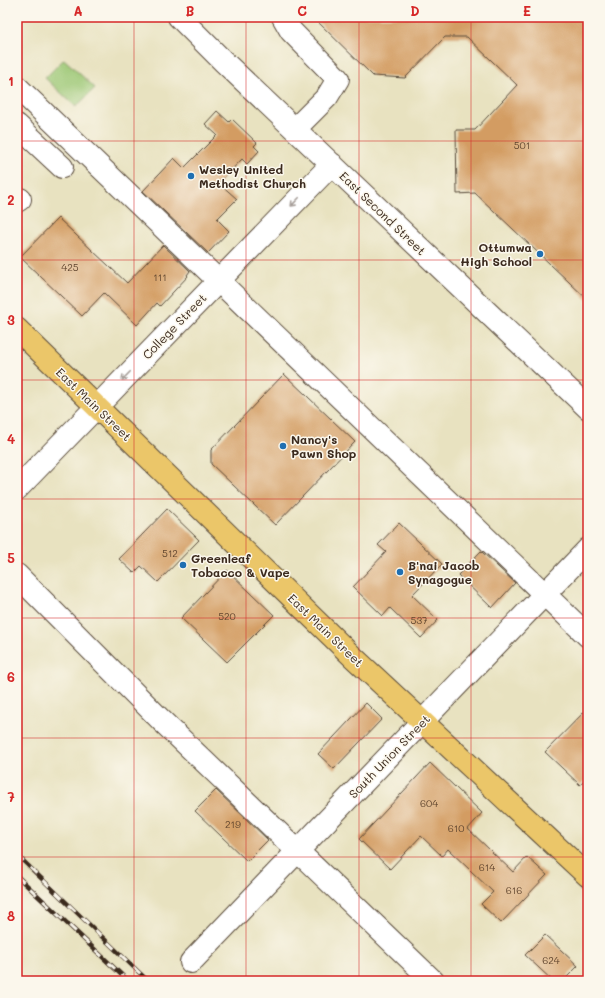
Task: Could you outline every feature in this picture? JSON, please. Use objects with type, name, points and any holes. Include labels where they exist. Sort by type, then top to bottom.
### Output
[{"type":"main road","name":"East Main Street","points":[[17,329],[352,656],[588,876]]},
{"type":"street","name":"East Second Street","points":[[179,17],[588,408]]},
{"type":"street","points":[[283,17],[291,31],[338,79],[327,97],[295,129]]},
{"type":"street","points":[[17,87],[588,636]]},
{"type":"street","points":[[17,125],[62,167]]},
{"type":"street","name":"College Street","points":[[17,489],[332,164]]},
{"type":"street","name":"South Union Street","points":[[191,962],[588,548]]},
{"type":"street","points":[[17,575],[162,721],[433,981]]},
{"type":"green space","points":[[64,59],[95,88],[76,107],[45,78]]},
{"type":"building","points":[[313,17],[588,17],[588,300],[475,193],[457,194],[456,130],[475,130],[517,85],[467,37],[445,37],[405,78],[373,76]]},
{"type":"building","name":"Wesley United Methodist Church","points":[[217,111],[229,122],[232,119],[257,143],[254,146],[259,151],[247,164],[242,159],[219,183],[237,199],[217,219],[229,231],[208,253],[143,191],[174,158],[184,168],[217,135],[205,124]]},
{"type":"building","points":[[58,218],[127,283],[163,245],[190,271],[187,275],[188,276],[160,306],[157,303],[137,325],[104,293],[82,316],[20,257]]},
{"type":"building","name":"Nancy's Pawn Shop","points":[[284,374],[355,442],[275,525],[211,464],[211,450]]},
{"type":"building","points":[[167,509],[199,540],[158,582],[141,566],[134,573],[119,559]]},
{"type":"building","name":"B'nai Jacob Synagogue","points":[[399,523],[442,564],[412,595],[438,620],[421,638],[390,608],[383,616],[353,587],[386,552],[378,545]]},
{"type":"building","points":[[481,551],[515,583],[492,608],[458,575]]},
{"type":"building","points":[[227,570],[274,615],[227,662],[181,618]]},
{"type":"building","points":[[366,703],[382,719],[334,769],[318,754]]},
{"type":"building","points":[[588,708],[588,778],[580,785],[545,752]]},
{"type":"building","points":[[430,763],[482,813],[468,829],[513,872],[527,857],[547,875],[501,923],[481,904],[493,892],[448,849],[442,856],[421,836],[390,869],[359,839]]},
{"type":"building","points":[[216,790],[268,840],[247,861],[195,811]]},
{"type":"building","points":[[545,935],[578,966],[563,981],[553,981],[525,955]]},
{"type":"railway","points":[[17,855],[148,981]]},
{"type":"railway","points":[[17,876],[128,981]]},
{"type":"place","name":"Wesley United Methodist Church","points":[[191,176]]},
{"type":"place","name":"Ottumwa High School","points":[[540,254]]},
{"type":"place","name":"Nancy's Pawn Shop","points":[[283,446]]},
{"type":"place","name":"Greenleaf Tobacco & Vape","points":[[183,565]]},
{"type":"place","name":"B'nai Jacob Synagogue","points":[[400,572]]}]
